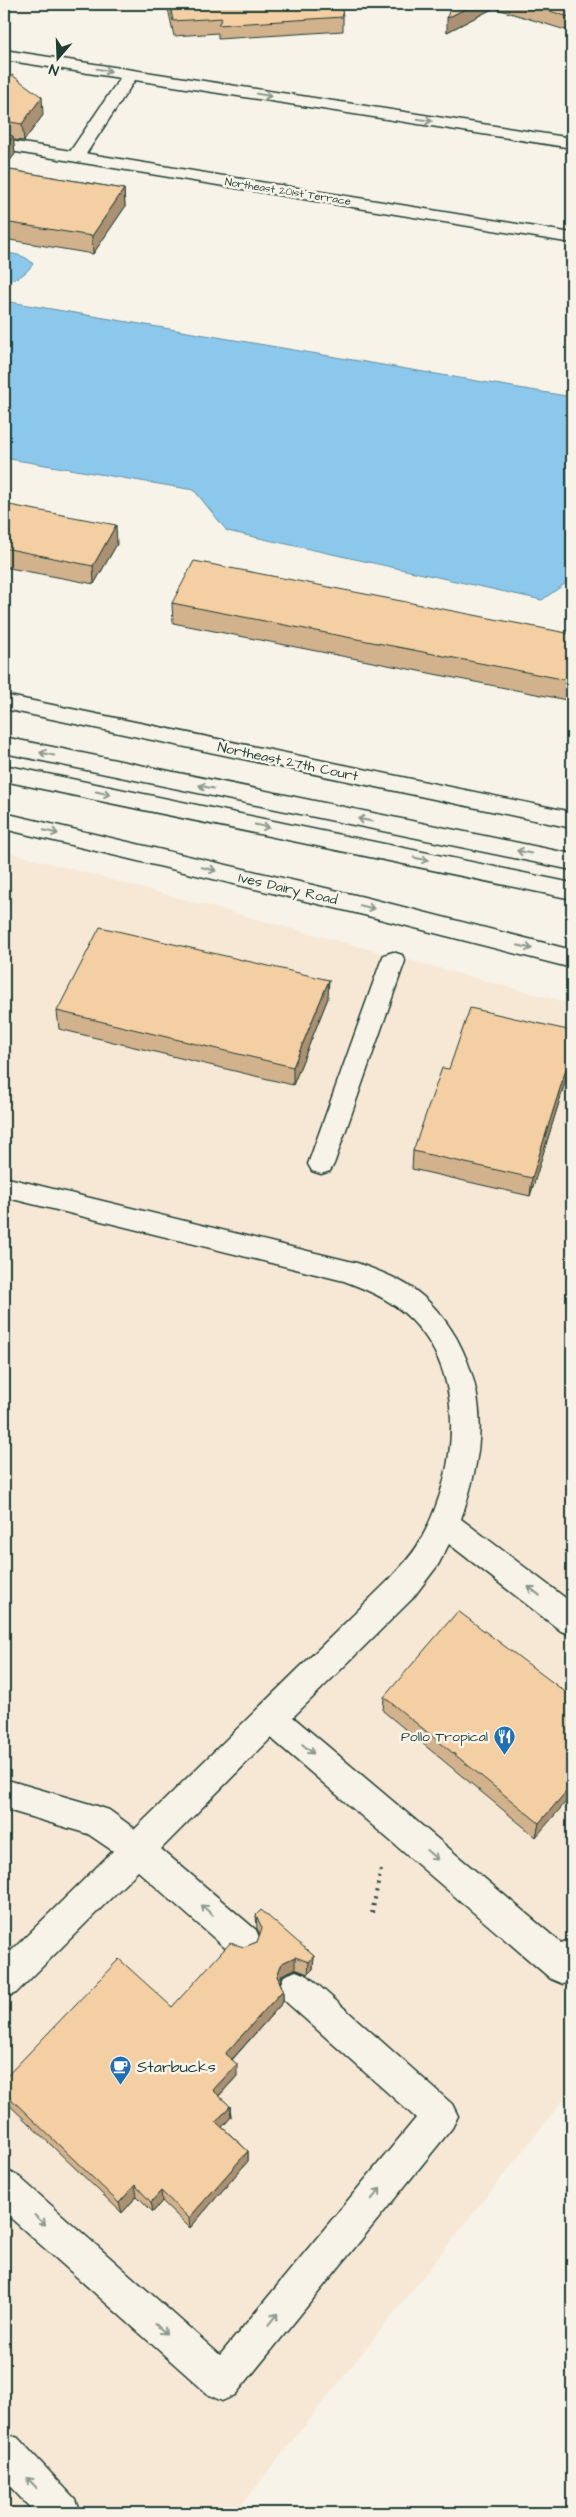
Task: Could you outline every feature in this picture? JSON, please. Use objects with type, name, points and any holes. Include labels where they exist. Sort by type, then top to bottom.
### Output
[{"type":"street","points":[[4,55],[572,143]]},
{"type":"street","points":[[76,156],[132,74]]},
{"type":"street","name":"Northeast 201st Terrace","points":[[4,145],[572,238]]},
{"type":"street","name":"Northeast 27th Court","points":[[4,702],[572,820]]},
{"type":"street","points":[[4,745],[572,862]]},
{"type":"street","points":[[4,772],[572,891]]},
{"type":"street","name":"Ives Dairy Road","points":[[4,821],[364,906],[572,959]]},
{"type":"street","points":[[321,1164],[393,961]]},
{"type":"street","points":[[4,1187],[346,1271],[385,1286],[417,1308],[446,1345],[462,1380],[468,1433],[460,1480],[444,1523],[430,1551],[401,1589],[4,1981]]},
{"type":"street","points":[[444,1523],[572,1621]]},
{"type":"street","points":[[271,1718],[562,1967],[572,1955]]},
{"type":"street","points":[[4,1794],[97,1821],[137,1850],[244,1942]]},
{"type":"street","points":[[4,2188],[222,2382],[440,2116],[296,1988]]},
{"type":"street","points":[[4,2452],[61,2513]]},
{"type":"path","points":[[372,1913],[382,1866]]},
{"type":"shaded area","points":[[4,851],[572,1004],[572,2089],[235,2513],[4,2513]]},
{"type":"water","points":[[4,253],[24,257],[33,264],[20,276],[4,281]]},
{"type":"water","points":[[4,301],[572,397],[572,579],[542,600],[227,531],[194,490],[4,458]]},
{"type":"building","points":[[170,4],[341,4],[343,17],[218,25],[222,18],[173,21]]},
{"type":"building","points":[[451,4],[475,4],[447,18]]},
{"type":"building","points":[[528,4],[572,4],[572,18]]},
{"type":"building","points":[[12,75],[42,97],[22,124],[4,121],[4,85]]},
{"type":"building","points":[[4,134],[13,136],[4,148]]},
{"type":"building","points":[[4,169],[124,189],[92,236],[4,222]]},
{"type":"building","points":[[4,504],[116,525],[93,566],[4,548]]},
{"type":"building","points":[[194,561],[572,634],[572,681],[172,603]]},
{"type":"building","points":[[100,927],[329,980],[293,1067],[57,1011]]},
{"type":"building","points":[[470,1008],[572,1031],[572,1050],[532,1178],[413,1151],[442,1068],[449,1069]]},
{"type":"building","name":"Pollo Tropical","points":[[458,1611],[572,1697],[572,1785],[539,1823],[384,1697]]},
{"type":"building","name":"Starbucks","points":[[261,1910],[314,1956],[309,1962],[295,1957],[282,1963],[277,1976],[283,1990],[225,2054],[237,2064],[213,2090],[230,2106],[216,2122],[248,2151],[189,2218],[161,2191],[151,2202],[135,2185],[119,2203],[4,2092],[4,2079],[119,1959],[172,2007],[230,1943],[244,1947],[257,1942],[262,1928],[256,1915]]},
{"type":"place","name":"Pollo Tropical","points":[[504,1755]]},
{"type":"place","name":"Starbucks","points":[[121,2085]]}]
